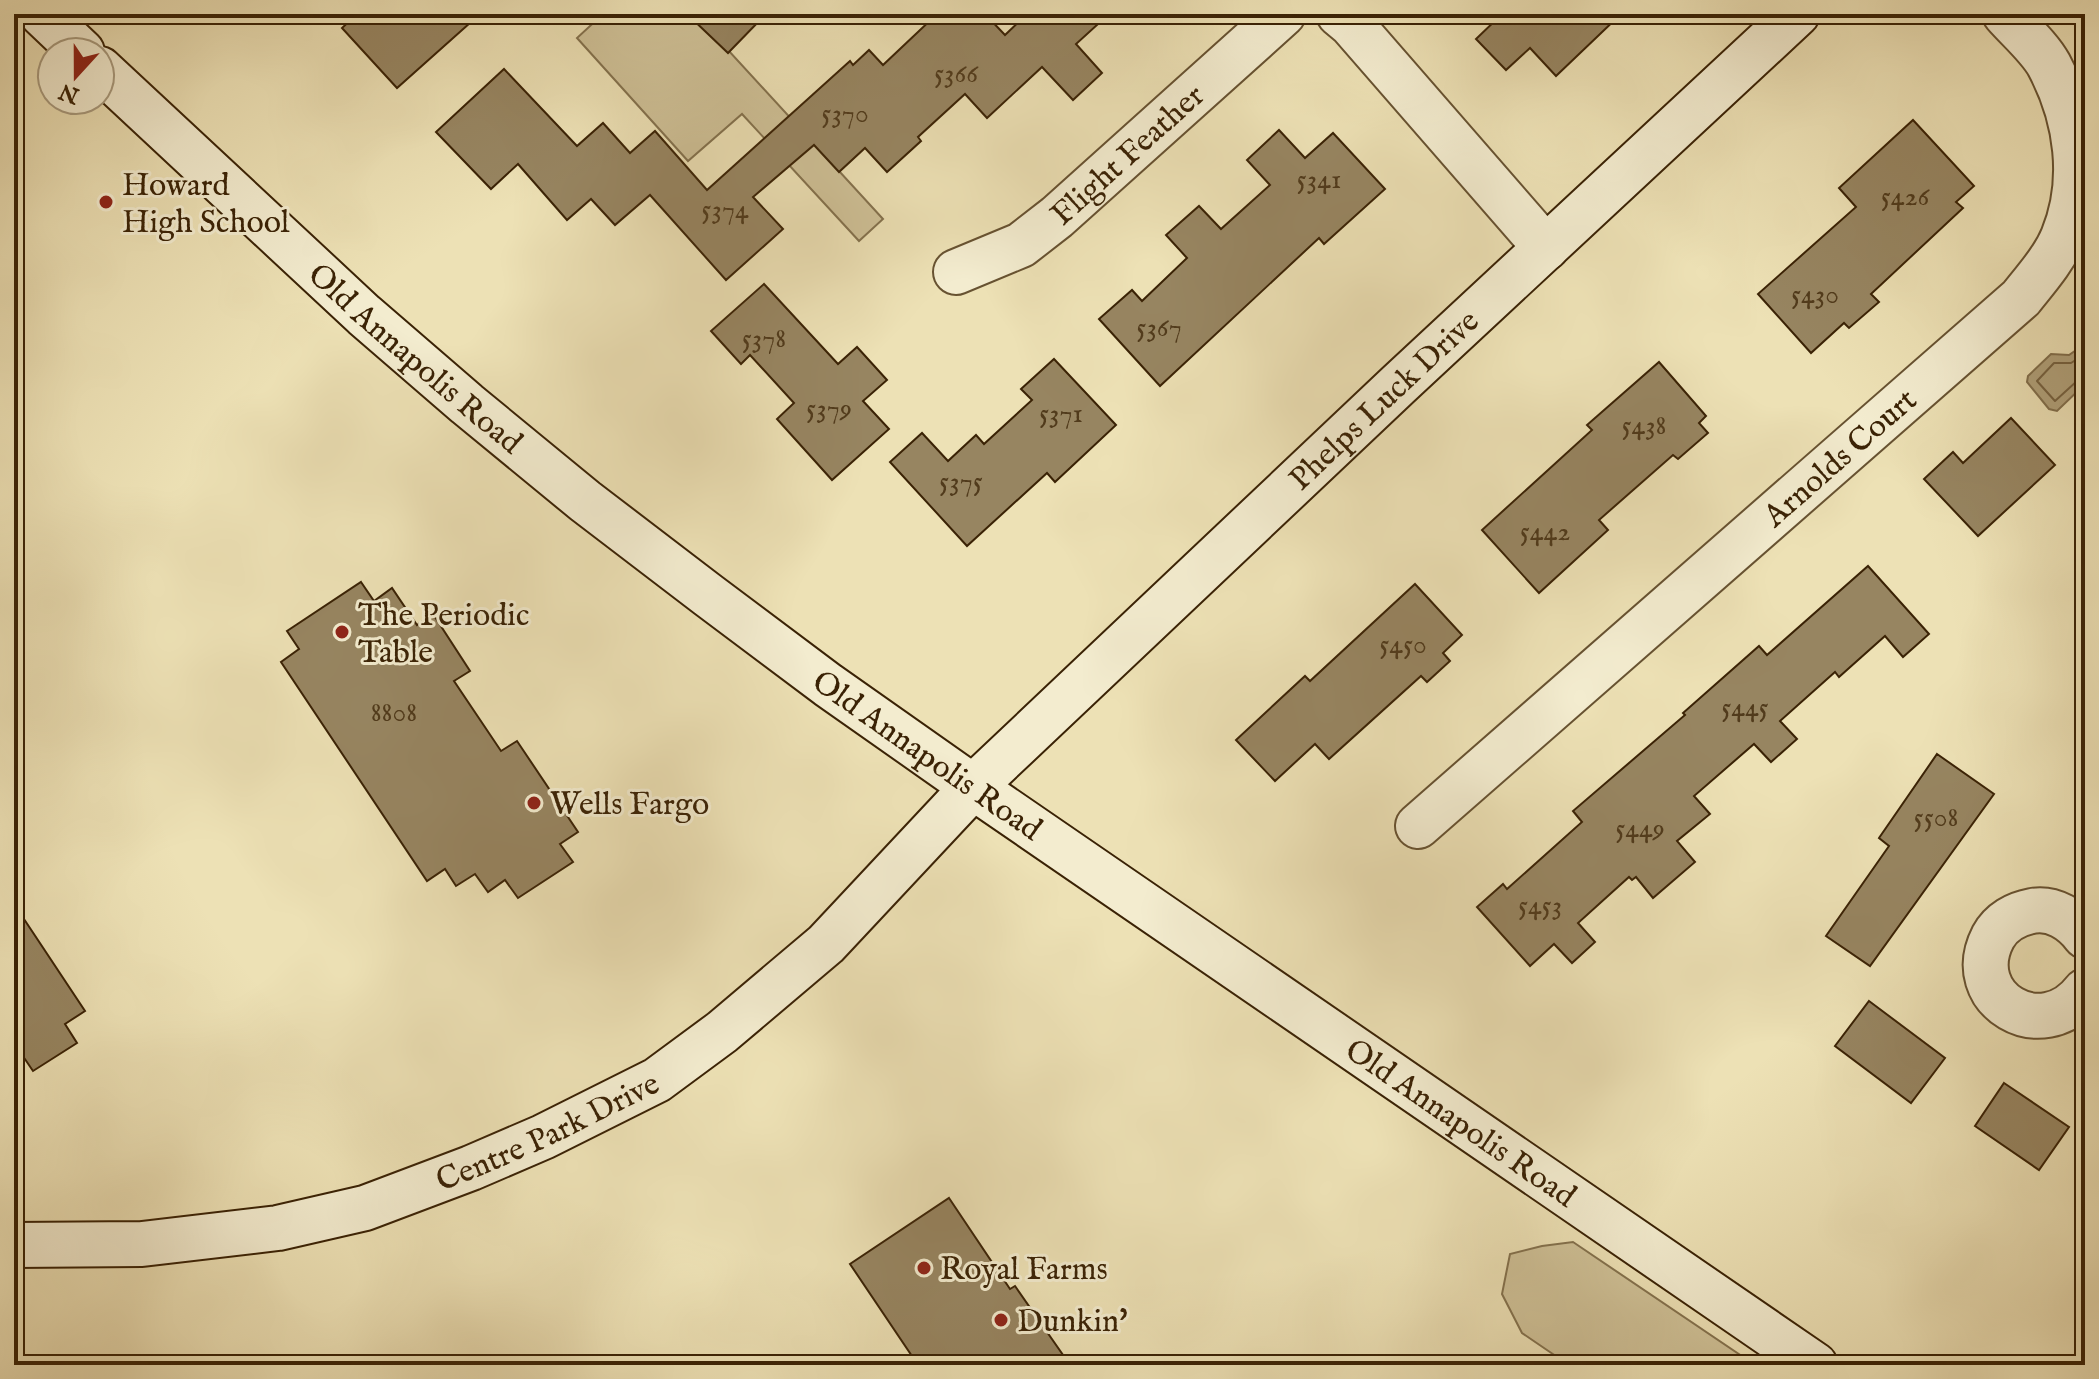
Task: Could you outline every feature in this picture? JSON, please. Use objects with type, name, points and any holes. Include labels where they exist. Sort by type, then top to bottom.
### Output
[{"type":"street","points":[[42,14],[65,36]]},
{"type":"street","name":"Flight Feather","points":[[956,272],[1021,245],[1057,217],[1283,14]]},
{"type":"street","points":[[1339,14],[1546,248]]},
{"type":"street","name":"Phelps Luck Drive","points":[[973,787],[1797,14]]},
{"type":"street","name":"Arnolds Court","points":[[1418,826],[2021,298],[2043,270],[2062,240],[2073,205],[2077,153],[2067,106],[2048,63],[2005,14]]},
{"type":"street","name":"Old Annapolis Road","points":[[116,84],[320,274],[467,404],[585,501],[708,595],[828,685],[973,787],[1815,1365]]},
{"type":"street","name":"Centre Park Drive","points":[[14,1245],[142,1244],[278,1228],[365,1208],[471,1168],[555,1131],[657,1080],[722,1032],[826,944],[973,787]]},
{"type":"street","points":[[2085,936],[2063,915],[2036,910],[2015,915],[1997,930],[1986,951],[1986,971],[1993,992],[2009,1008],[2031,1017],[2051,1016],[2066,1010],[2085,993]]},
{"type":"shaded area","points":[[603,14],[695,14],[883,219],[859,241],[742,114],[688,161],[577,38]]},
{"type":"shaded area","points":[[1573,1242],[1755,1365],[1569,1365],[1522,1333],[1502,1294],[1510,1254]]},
{"type":"water","points":[[2085,344],[2085,384],[2057,411],[2049,409],[2027,382],[2028,376],[2051,354],[2069,355]]},
{"type":"building","points":[[357,14],[480,14],[397,88],[342,28]]},
{"type":"building","points":[[687,14],[766,14],[728,53]]},
{"type":"building","points":[[937,14],[985,14],[1005,35],[1027,14],[1109,14],[1076,44],[1102,73],[1073,100],[1042,67],[987,118],[965,94],[918,137],[921,141],[887,172],[865,148],[839,172],[814,145],[753,197],[783,229],[726,280],[650,195],[615,225],[591,199],[567,220],[518,164],[491,189],[436,132],[504,69],[577,146],[603,123],[630,153],[655,131],[707,190],[850,61],[853,65],[869,50],[883,65]]},
{"type":"building","points":[[1498,14],[1621,14],[1556,76],[1530,48],[1506,70],[1476,39],[1500,16]]},
{"type":"building","points":[[1913,120],[1974,186],[1956,202],[1963,208],[1871,294],[1879,302],[1849,328],[1844,323],[1811,353],[1758,294],[1856,207],[1839,188]]},
{"type":"building","points":[[1279,130],[1305,158],[1333,133],[1385,189],[1324,244],[1319,238],[1160,386],[1099,319],[1132,290],[1142,301],[1187,258],[1166,235],[1199,206],[1221,229],[1270,185],[1247,160]]},
{"type":"building","points":[[764,284],[838,364],[857,347],[887,380],[863,401],[889,429],[832,480],[777,419],[794,403],[750,355],[741,364],[711,331]]},
{"type":"building","points":[[1054,359],[1116,425],[1055,482],[1047,473],[967,546],[890,462],[922,433],[948,461],[976,435],[984,444],[1032,400],[1021,389]]},
{"type":"building","points":[[1659,362],[1706,416],[1699,423],[1708,433],[1678,459],[1673,455],[1599,520],[1608,530],[1539,593],[1482,530],[1592,430],[1587,425]]},
{"type":"building","points":[[2011,418],[2055,465],[1978,536],[1924,479],[1953,452],[1963,463]]},
{"type":"building","points":[[1868,566],[1929,634],[1903,657],[1885,636],[1839,677],[1835,672],[1780,721],[1797,739],[1771,762],[1754,744],[1694,796],[1710,814],[1677,841],[1695,862],[1653,898],[1636,877],[1632,880],[1629,877],[1578,923],[1595,942],[1572,963],[1554,944],[1530,966],[1477,907],[1503,884],[1507,889],[1582,822],[1573,811],[1685,715],[1683,713],[1759,646],[1767,655]]},
{"type":"building","points":[[361,582],[374,601],[392,588],[417,625],[433,614],[470,671],[454,681],[501,751],[517,741],[578,832],[560,844],[573,862],[518,898],[505,880],[488,892],[475,874],[456,886],[445,869],[427,881],[281,662],[299,649],[287,631]]},
{"type":"building","points":[[1415,584],[1462,635],[1443,653],[1450,661],[1427,682],[1421,676],[1329,759],[1315,744],[1275,781],[1236,740],[1305,676],[1310,681]]},
{"type":"building","points":[[1937,754],[1994,794],[1870,966],[1826,936],[1889,846],[1879,838]]},
{"type":"building","points":[[14,904],[85,1011],[65,1024],[77,1043],[33,1071],[14,1043]]},
{"type":"building","points":[[1869,1001],[1945,1058],[1911,1103],[1835,1046]]},
{"type":"building","points":[[2004,1083],[2069,1127],[2039,1170],[1975,1126]]},
{"type":"building","points":[[949,1198],[1010,1289],[1015,1286],[1070,1365],[918,1365],[850,1264]]},
{"type":"place","name":"Howard High School","points":[[106,202]]},
{"type":"place","name":"The Periodic Table","points":[[342,632]]},
{"type":"place","name":"Wells Fargo","points":[[534,803]]},
{"type":"place","name":"Royal Farms","points":[[924,1268]]},
{"type":"place","name":"Dunkin'","points":[[1001,1320]]}]
